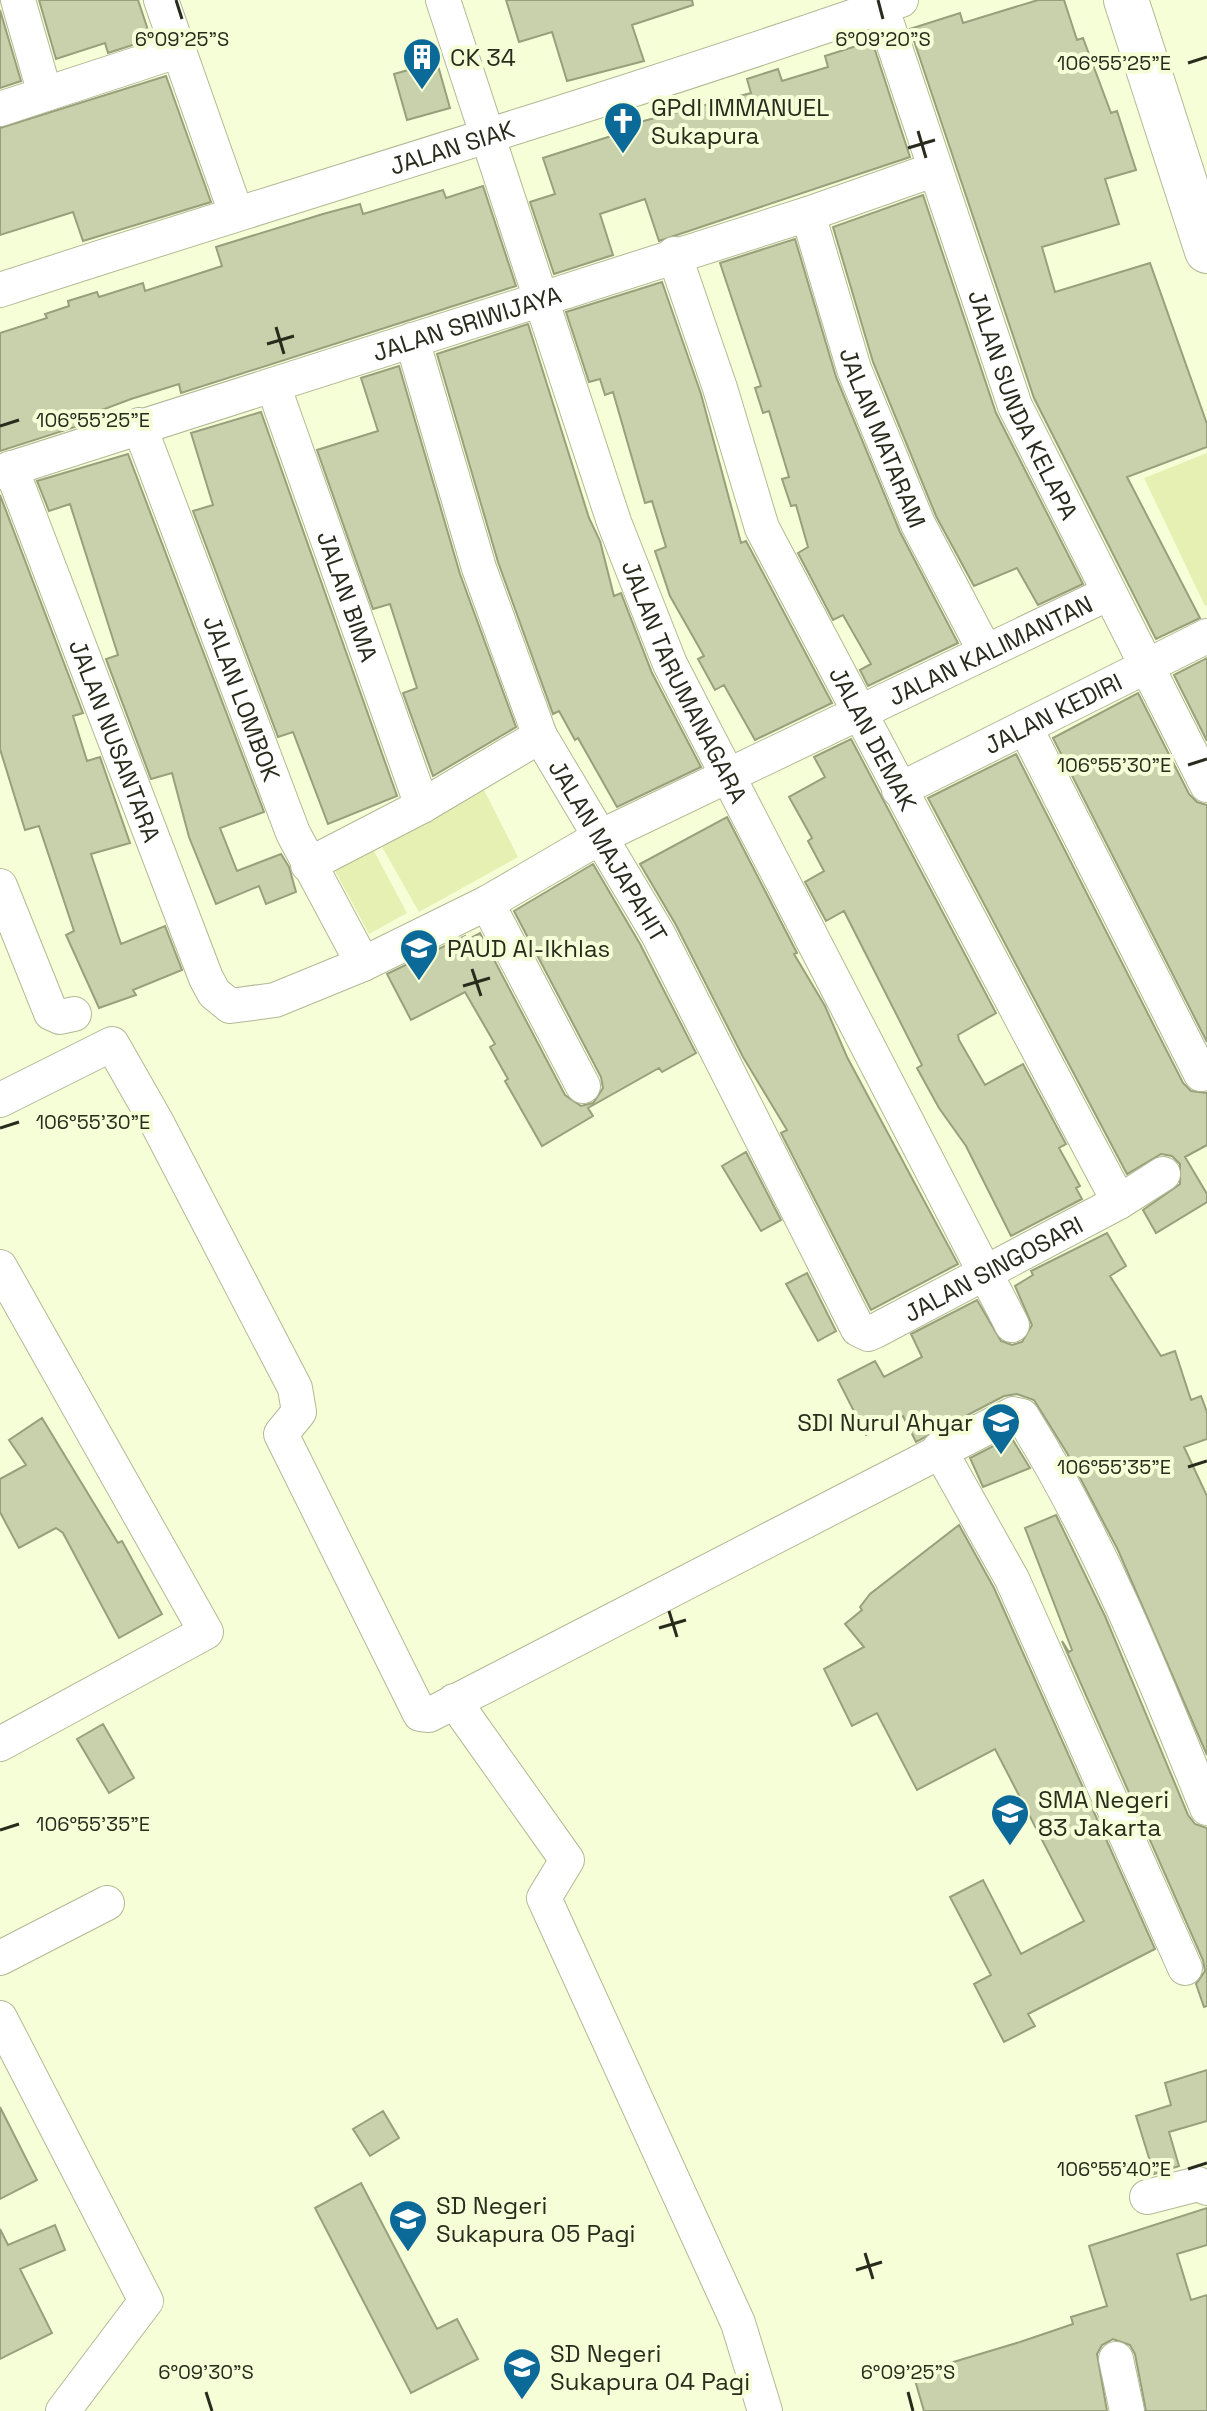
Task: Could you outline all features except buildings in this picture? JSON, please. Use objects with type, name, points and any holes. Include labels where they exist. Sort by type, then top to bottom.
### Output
[{"type":"street","points":[[18,0],[45,94]]},
{"type":"street","points":[[161,0],[236,213]]},
{"type":"street","name":"JALAN TARUMANAGARA","points":[[443,0],[638,589],[670,664],[1012,1325]]},
{"type":"street","points":[[1126,0],[1207,251]]},
{"type":"street","name":"JALAN SIAK","points":[[0,290],[236,213],[490,136],[887,2]]},
{"type":"street","name":"JALAN SUNDA KELAPA","points":[[887,2],[933,170],[1015,406],[1207,785]]},
{"type":"street","points":[[0,109],[177,51]]},
{"type":"street","name":"JALAN SRIWIJAYA","points":[[5,470],[674,254],[808,214],[933,170]]},
{"type":"street","name":"JALAN MATARAM","points":[[808,214],[854,369],[918,524],[985,651]]},
{"type":"street","name":"JALAN DEMAK","points":[[674,254],[720,388],[762,528],[1119,1202]]},
{"type":"street","name":"JALAN MAJAPAHIT","points":[[412,340],[479,568],[540,736],[658,934],[851,1317],[858,1329],[868,1334]]},
{"type":"street","name":"JALAN BIMA","points":[[273,385],[422,806]]},
{"type":"street","name":"JALAN LOMBOK","points":[[139,425],[273,783],[308,865],[363,964]]},
{"type":"street","name":"JALAN NUSANTARA","points":[[5,470],[206,978],[230,1006]]},
{"type":"street","name":"JALAN KALIMANTAN","points":[[230,1006],[275,1000],[363,964],[487,903],[600,837],[1109,593]]},
{"type":"street","name":"JALAN KEDIRI","points":[[899,790],[1207,636]]},
{"type":"street","points":[[1025,727],[1201,1074]]},
{"type":"street","points":[[308,865],[422,806],[540,736]]},
{"type":"street","points":[[0,886],[51,1013],[60,1017],[74,1014]]},
{"type":"street","points":[[487,903],[583,1086]]},
{"type":"street","points":[[0,1100],[112,1044],[157,1123],[295,1388],[299,1412],[281,1434],[420,1714],[429,1715],[999,1418],[1013,1414],[1022,1416],[1055,1468],[1094,1546],[1152,1672],[1207,1808]]},
{"type":"street","name":"JALAN SINGOSARI","points":[[868,1334],[1119,1202],[1163,1174]]},
{"type":"street","points":[[0,1267],[206,1632],[0,1744]]},
{"type":"street","points":[[939,1449],[1012,1579],[1186,1968]]},
{"type":"street","points":[[454,1701],[567,1860],[544,1898],[738,2323],[765,2411]]},
{"type":"street","points":[[0,1958],[107,1903]]},
{"type":"street","points":[[0,2018],[146,2301],[63,2411]]},
{"type":"street","points":[[1147,2197],[1198,2184],[1207,2188]]},
{"type":"street","points":[[1116,2359],[1127,2411]]},
{"type":"green space","points":[[1207,453],[1207,605],[1205,606],[1144,478]]},
{"type":"green space","points":[[484,790],[518,857],[419,912],[381,845]]},
{"type":"green space","points":[[369,842],[407,913],[369,934],[330,861]]},
{"type":"place","name":"CK 34","points":[[422,91]]},
{"type":"place","name":"GPdI IMMANUEL Sukapura","points":[[623,155]]},
{"type":"place","name":"PAUD Al-Ikhlas","points":[[419,982]]},
{"type":"place","name":"SDI Nurul Ahyar","points":[[1001,1456]]},
{"type":"place","name":"SMA Negeri 83 Jakarta","points":[[1010,1847]]},
{"type":"place","name":"SD Negeri Sukapura 05 Pagi","points":[[408,2253]]},
{"type":"place","name":"SD Negeri Sukapura 04 Pagi","points":[[522,2401]]}]
